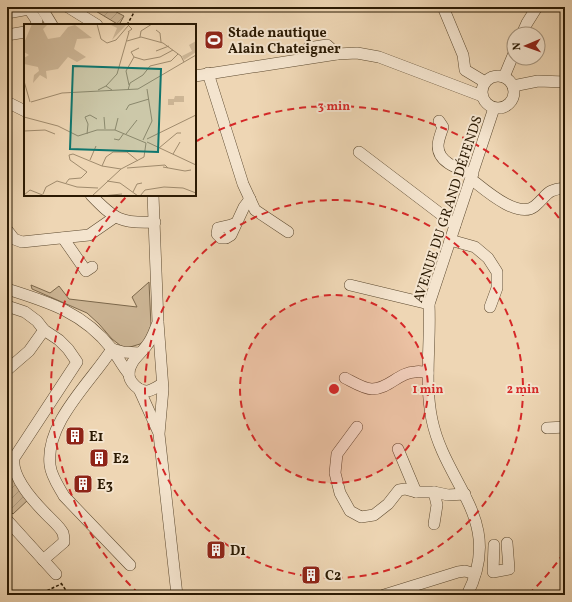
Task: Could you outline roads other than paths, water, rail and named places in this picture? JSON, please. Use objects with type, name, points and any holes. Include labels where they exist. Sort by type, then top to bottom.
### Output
[{"type":"street","points":[[68,7],[95,24]]},
{"type":"street","points":[[444,7],[463,55],[465,70]]},
{"type":"street","points":[[526,26],[538,7]]},
{"type":"street","points":[[7,13],[31,8],[40,17],[50,24]]},
{"type":"street","points":[[7,35],[24,32]]},
{"type":"street","points":[[196,76],[337,54],[357,53],[379,56],[450,83],[482,96],[488,105],[494,108],[503,107],[510,102],[514,94],[513,86],[504,77],[494,76],[485,82],[482,96]]},
{"type":"street","points":[[504,77],[509,66]]},
{"type":"street","points":[[465,70],[485,82]]},
{"type":"street","points":[[450,83],[465,70]]},
{"type":"street","points":[[208,74],[243,184],[255,210],[288,232]]},
{"type":"street","points":[[513,86],[538,81],[565,82]]},
{"type":"street","points":[[7,102],[24,110]]},
{"type":"street","name":"AVENUE DU GRAND DÉFENDS","points":[[467,595],[476,574],[479,546],[477,526],[472,509],[445,457],[432,422],[429,402],[428,373],[430,321],[429,304],[494,108]]},
{"type":"street","points":[[439,121],[443,127],[438,145],[439,153],[450,165],[472,176],[493,197],[517,209],[526,211],[534,207],[546,193],[552,190],[565,188]]},
{"type":"street","points":[[359,152],[456,225]]},
{"type":"street","points":[[92,196],[104,209],[115,217],[135,223],[155,222]]},
{"type":"street","points":[[153,196],[160,361],[163,389],[159,434],[177,595]]},
{"type":"street","points":[[236,223],[250,199]]},
{"type":"street","points":[[7,230],[14,238],[22,242],[89,235],[115,217]]},
{"type":"street","points":[[63,238],[86,271],[92,267]]},
{"type":"street","points":[[450,240],[475,247],[488,258],[497,272],[497,288],[490,308]]},
{"type":"street","points":[[350,285],[429,304]]},
{"type":"street","points":[[7,289],[47,302],[63,309],[82,320],[95,330],[112,349],[129,374],[132,383],[139,389],[159,434]]},
{"type":"street","points":[[7,306],[25,312],[37,321],[44,330],[59,340],[68,349],[77,362],[14,458],[15,471],[32,499],[63,534],[64,542],[43,560]]},
{"type":"street","points":[[129,374],[132,364],[152,338],[158,322]]},
{"type":"street","points":[[7,370],[29,351],[44,330]]},
{"type":"street","points":[[112,349],[123,352],[149,352],[155,355],[160,361]]},
{"type":"street","points":[[112,349],[66,413],[56,432],[52,442],[50,467],[64,496],[130,565]]},
{"type":"street","points":[[346,378],[370,389],[380,388],[392,383],[401,376],[414,372],[428,373]]},
{"type":"street","points":[[139,389],[147,391],[162,384]]},
{"type":"street","points":[[357,427],[337,454],[335,473],[340,493],[350,511],[360,517],[374,515],[388,504],[399,490],[405,489],[416,492],[434,492],[448,495],[465,494]]},
{"type":"street","points":[[547,428],[565,427]]},
{"type":"street","points":[[398,449],[416,492]]},
{"type":"street","points":[[434,492],[437,505],[434,524]]},
{"type":"street","points":[[9,526],[43,560],[59,579]]},
{"type":"street","points":[[479,546],[509,543],[509,569],[493,572],[494,545]]},
{"type":"street","points":[[384,595],[458,572],[465,571],[476,574]]},
{"type":"street","points":[[172,595],[175,580]]},
{"type":"place","name":"Stade nautique Alain Chateigner","points":[[214,40]]},
{"type":"place","name":"E1","points":[[75,436]]},
{"type":"place","name":"E2","points":[[99,458]]},
{"type":"place","name":"E3","points":[[83,484]]},
{"type":"place","name":"D1","points":[[216,550]]},
{"type":"place","name":"C2","points":[[311,575]]}]
